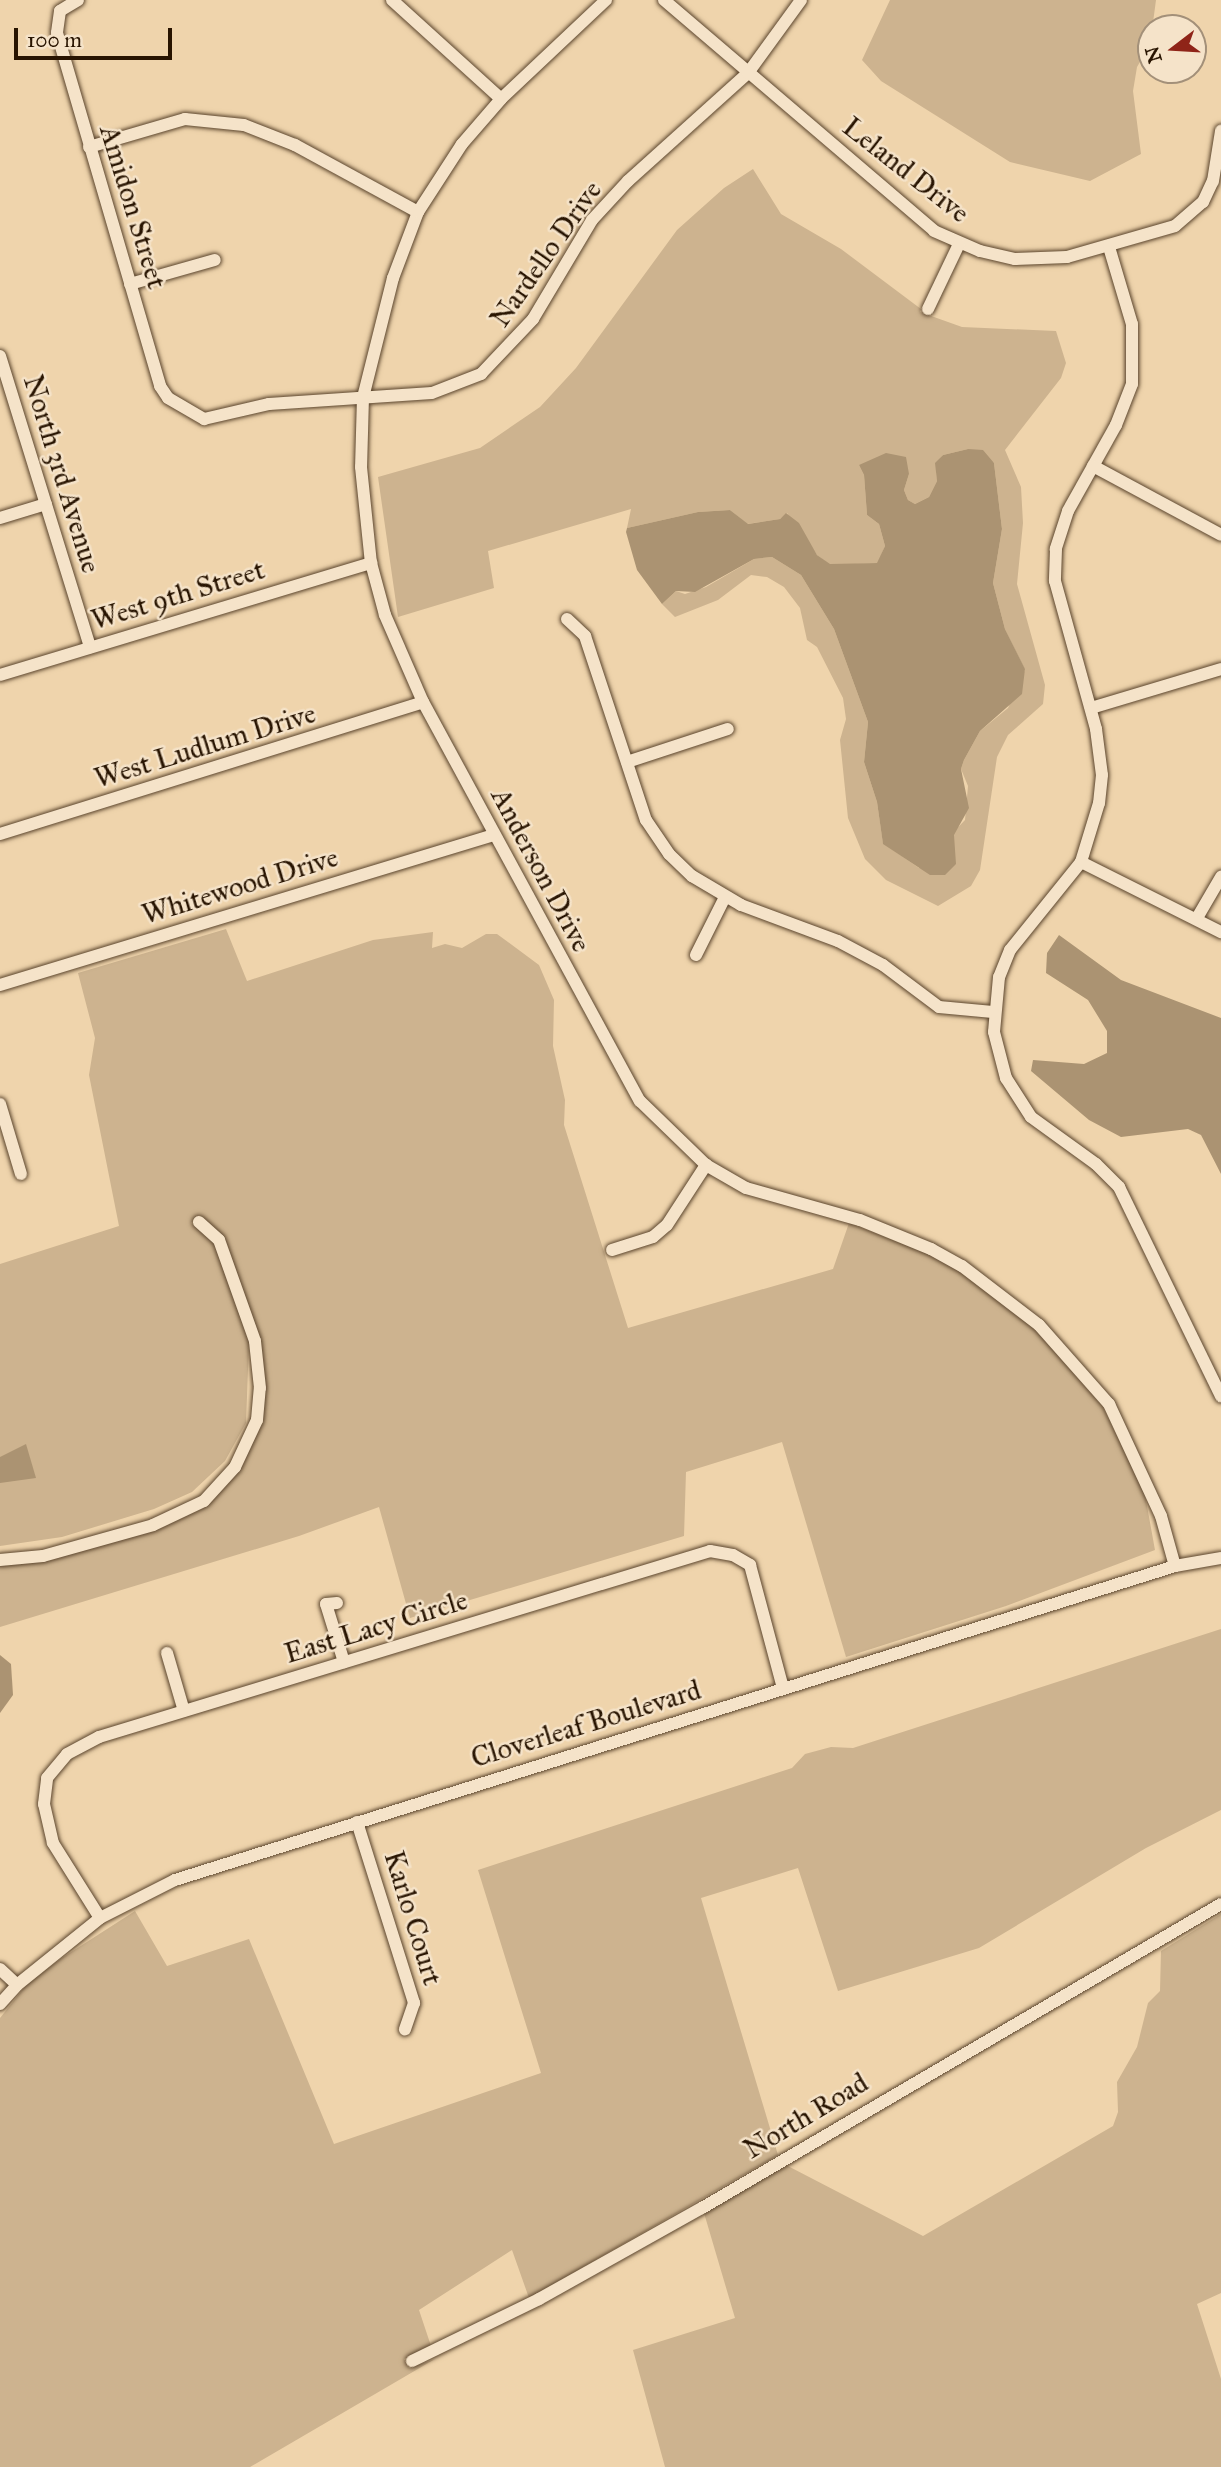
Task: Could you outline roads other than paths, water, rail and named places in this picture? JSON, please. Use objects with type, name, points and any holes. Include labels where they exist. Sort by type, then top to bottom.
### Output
[{"type":"street","name":"Amidon Street","points":[[78,0],[60,11],[57,33],[160,386],[183,408]]},
{"type":"street","points":[[392,0],[501,99]]},
{"type":"street","name":"Anderson Drive","points":[[606,0],[501,99],[462,144],[418,212],[393,278],[363,397],[361,467],[371,563],[385,615],[423,702],[624,1076],[664,1128],[706,1165],[746,1188],[860,1220],[931,1249],[962,1266],[1040,1325],[1109,1404],[1161,1516],[1175,1566]]},
{"type":"street","name":"Leland Drive","points":[[664,0],[934,231],[959,244],[1015,259],[1067,257],[1175,226],[1190,216],[1213,181],[1221,131]]},
{"type":"street","name":"Nardello Drive","points":[[183,408],[204,419],[269,404],[432,393],[481,374],[533,320],[592,220],[748,73],[801,0]]},
{"type":"street","points":[[89,147],[185,119],[244,125],[295,145],[418,212]]},
{"type":"street","points":[[928,309],[959,244]]},
{"type":"street","points":[[1109,247],[1132,324],[1134,367],[1127,403],[1068,511],[1056,548],[1055,581],[1091,709],[1102,775],[1100,803],[1081,862],[1010,950],[993,1012],[997,1052],[1016,1095],[1031,1117],[1096,1164],[1119,1187],[1221,1396]]},
{"type":"street","points":[[130,284],[215,260]]},
{"type":"street","name":"North 3rd Avenue","points":[[1,362],[90,647]]},
{"type":"street","points":[[1093,467],[1221,535]]},
{"type":"street","points":[[0,519],[46,504]]},
{"type":"street","name":"West 9th Street","points":[[0,675],[371,563]]},
{"type":"street","points":[[567,619],[585,636],[637,799],[657,838],[692,876],[725,897],[838,941],[883,965],[939,1007],[993,1012]]},
{"type":"street","points":[[1091,709],[1221,669]]},
{"type":"street","name":"West Ludlum Drive","points":[[0,834],[423,702]]},
{"type":"street","points":[[627,762],[728,729]]},
{"type":"street","name":"Whitewood Drive","points":[[0,985],[494,835]]},
{"type":"street","points":[[1081,862],[1221,932]]},
{"type":"street","points":[[1197,918],[1221,877]]},
{"type":"street","points":[[696,955],[725,897]]},
{"type":"street","points":[[0,1104],[21,1174]]},
{"type":"street","points":[[612,1250],[653,1237],[667,1225],[706,1165]]},
{"type":"street","points":[[0,1560],[43,1556],[153,1525],[204,1501],[235,1467],[257,1420],[260,1388],[255,1341],[219,1240],[199,1222]]},
{"type":"street","name":"East Lacy Circle","points":[[100,1918],[53,1843],[44,1804],[47,1778],[78,1746],[184,1711],[710,1551],[733,1555],[750,1565],[783,1688]]},
{"type":"street","name":"Cloverleaf Boulevard","points":[[2,1999],[100,1918],[175,1880],[1175,1566],[1221,1558]]},
{"type":"street","points":[[337,1603],[326,1604],[344,1662]]},
{"type":"street","points":[[167,1653],[184,1711]]},
{"type":"street","name":"Karlo Court","points":[[357,1822],[414,2003],[405,2029]]},
{"type":"street","name":"North Road","points":[[412,2361],[539,2299],[702,2208],[843,2122],[1221,1904]]},
{"type":"street","points":[[0,1969],[17,1985]]}]
